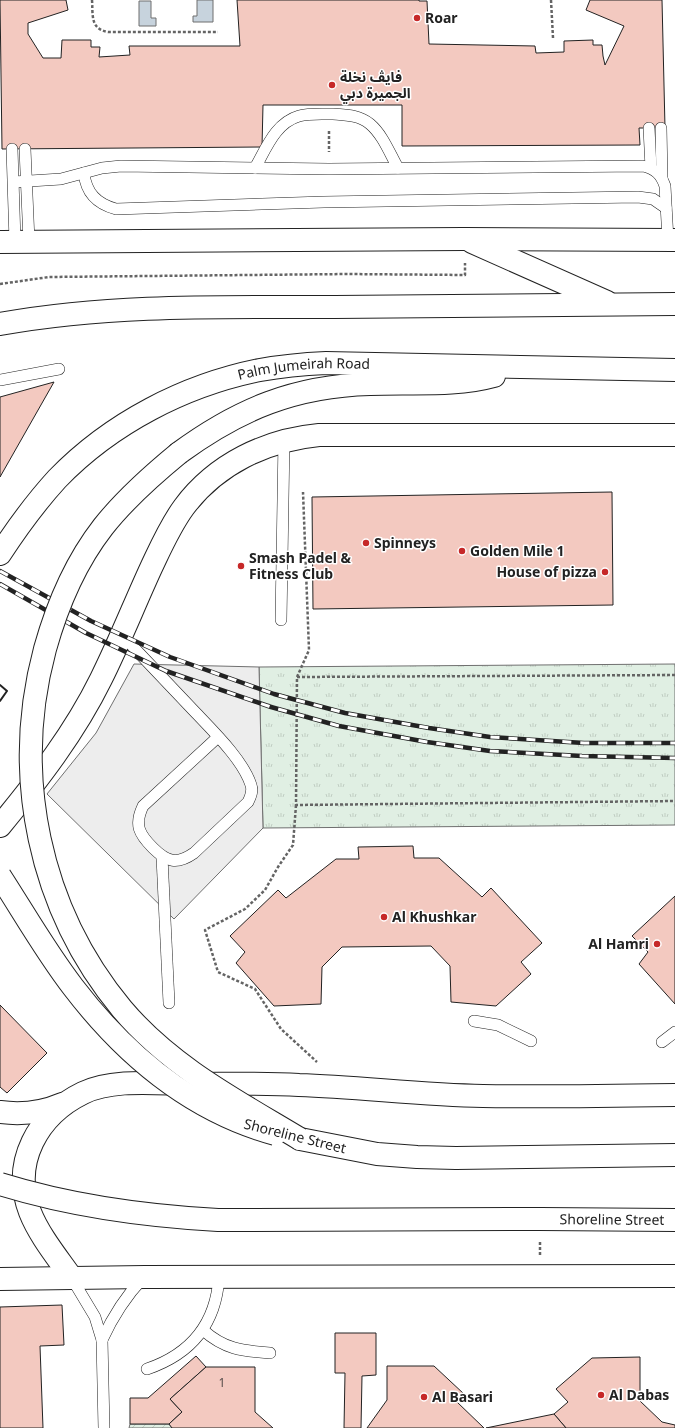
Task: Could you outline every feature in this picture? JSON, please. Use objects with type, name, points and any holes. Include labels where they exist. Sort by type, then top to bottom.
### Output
[{"type":"main road","points":[[464,239],[613,305]]},
{"type":"main road","points":[[15,242],[464,239],[672,240]]},
{"type":"main road","points":[[0,324],[72,314],[170,307],[675,304]]},
{"type":"main road","name":"Palm Jumeirah Road","points":[[0,554],[36,504],[58,479],[82,456],[137,417],[196,388],[228,378],[261,370],[294,365],[326,363],[675,370]]},
{"type":"main road","points":[[300,1139],[208,1084],[177,1062],[149,1037],[123,1010],[100,980],[80,948],[63,914],[50,879],[40,843],[34,806],[31,769],[31,731],[36,694],[52,624],[66,590],[79,565],[102,529],[125,501],[151,476],[179,453],[203,435],[228,420],[276,400],[311,390],[340,385],[468,381],[486,378],[522,367]]},
{"type":"main road","points":[[0,826],[31,788],[78,719],[101,679],[168,533],[184,507],[204,484],[228,465],[255,450],[284,440],[318,435],[675,435]]},
{"type":"main road","name":"Shoreline Street","points":[[0,876],[72,986],[117,1038],[142,1061],[169,1082],[216,1112],[257,1129],[377,1154],[417,1157],[675,1155]]},
{"type":"main road","points":[[0,1112],[17,1114],[35,1113],[53,1108],[84,1092],[100,1087],[130,1083],[297,1085],[485,1096],[675,1095]]},
{"type":"main road","points":[[70,1100],[53,1113],[39,1129],[30,1148],[25,1169],[25,1190],[30,1211],[39,1230],[71,1277]]},
{"type":"main road","name":"Shoreline Street","points":[[0,1184],[72,1203],[120,1212],[169,1218],[232,1220],[675,1220]]},
{"type":"main road","points":[[0,1279],[71,1277],[675,1276]]},
{"type":"lane","points":[[255,168],[272,137],[279,128],[288,121],[299,116],[329,114],[350,115],[369,123],[376,130],[398,168]]},
{"type":"lane","points":[[649,128],[651,168]]},
{"type":"lane","points":[[661,128],[662,178]]},
{"type":"lane","points":[[12,149],[15,242]]},
{"type":"lane","points":[[15,242],[27,182],[25,149]]},
{"type":"lane","points":[[14,182],[61,179],[102,168],[120,166],[329,169],[643,166],[658,172],[662,178],[665,186],[666,208],[672,240]]},
{"type":"lane","points":[[84,173],[85,182],[93,197],[100,203],[116,209],[332,202],[638,197],[653,199],[666,208]]},
{"type":"lane","points":[[0,380],[59,369]]},
{"type":"lane","points":[[281,620],[284,440]]},
{"type":"lane","points":[[121,634],[218,737],[239,764],[249,779],[252,787],[248,802],[194,853],[187,858],[174,860],[162,857],[144,839],[138,823],[139,814],[143,806],[218,737]]},
{"type":"lane","points":[[162,857],[169,1004]]},
{"type":"lane","points":[[474,1020],[498,1025],[531,1041]]},
{"type":"lane","points":[[662,1042],[675,1032]]},
{"type":"lane","points":[[71,1277],[95,1317],[102,1340],[104,1428]]},
{"type":"lane","points":[[102,1340],[120,1306],[131,1290],[145,1277]]},
{"type":"lane","points":[[147,1369],[160,1364],[184,1350],[203,1330],[215,1305],[219,1277]]},
{"type":"lane","points":[[203,1330],[211,1337],[230,1347],[239,1350],[270,1353]]},
{"type":"path","points":[[92,0],[94,24],[103,31],[218,32]]},
{"type":"path","points":[[551,0],[553,38]]},
{"type":"path","points":[[329,114],[329,169]]},
{"type":"path","points":[[0,284],[49,277],[347,274],[465,275],[464,239]]},
{"type":"path","points":[[302,484],[309,650],[297,677],[296,805],[293,845],[265,890],[245,909],[205,930],[218,972],[255,989],[281,1029],[317,1062],[325,1062]]},
{"type":"path","points":[[297,677],[675,675]]},
{"type":"path","points":[[296,805],[675,802]]},
{"type":"green space","points":[[675,664],[675,825],[263,828],[259,667]]},
{"type":"green space","points":[[130,1424],[169,1424],[172,1428],[129,1428]]},
{"type":"shaded area","points":[[197,0],[213,0],[213,22],[193,22],[193,16],[197,16]]},
{"type":"shaded area","points":[[139,1],[151,1],[151,18],[156,18],[156,26],[139,26]]},
{"type":"shaded area","points":[[134,664],[259,667],[263,828],[174,919],[47,794],[96,733]]},
{"type":"building","name":"فايڤ نخلة الجميرة دبي","points":[[0,0],[66,0],[68,10],[28,23],[28,34],[43,58],[61,58],[62,40],[91,40],[91,47],[100,47],[99,57],[130,55],[129,46],[240,46],[237,0],[419,0],[427,1],[429,44],[535,46],[536,53],[564,52],[564,41],[593,40],[593,45],[602,45],[605,65],[624,26],[586,10],[590,0],[662,0],[665,128],[639,128],[640,145],[402,146],[402,105],[263,105],[262,147],[2,149]]},
{"type":"building","points":[[54,382],[0,477],[0,397]]},
{"type":"building","name":"Golden Mile 1","points":[[612,492],[613,605],[313,609],[312,497]]},
{"type":"building","name":"Al Khushkar","points":[[413,846],[414,858],[439,858],[482,897],[491,888],[542,943],[521,962],[531,974],[496,1006],[451,1002],[450,966],[431,946],[342,947],[322,967],[321,1004],[274,1006],[236,963],[245,952],[230,936],[278,890],[286,898],[336,859],[359,859],[358,847]]},
{"type":"building","name":"Al Hamri","points":[[675,896],[675,1004],[639,964],[648,952],[632,936]]},
{"type":"building","points":[[0,1005],[47,1053],[7,1093],[0,1087]]},
{"type":"building","points":[[62,1305],[64,1345],[40,1346],[43,1428],[0,1428],[0,1307]]},
{"type":"building","points":[[335,1333],[376,1333],[376,1375],[362,1376],[361,1428],[344,1428],[345,1373],[335,1373]]},
{"type":"building","points":[[196,1356],[206,1367],[170,1399],[182,1412],[169,1424],[130,1424],[130,1398],[148,1398]]},
{"type":"building","name":"Al Dabas","points":[[640,1357],[640,1401],[662,1422],[675,1425],[675,1428],[566,1428],[554,1414],[568,1402],[556,1389],[592,1358]]},
{"type":"building","name":"Al Basari","points":[[387,1366],[434,1366],[464,1394],[457,1402],[484,1428],[367,1428],[387,1400]]},
{"type":"building","points":[[206,1367],[255,1367],[255,1412],[273,1428],[172,1428],[169,1424],[182,1412],[170,1399]]},
{"type":"building","points":[[554,1414],[566,1428],[486,1428]]},
{"type":"railway","points":[[0,571],[91,621],[170,657],[274,694],[345,713],[490,737],[584,743],[675,743]]},
{"type":"railway","points":[[0,584],[86,633],[166,671],[271,707],[339,726],[427,742],[490,751],[582,756],[675,758]]},
{"type":"wall","points":[[0,685],[7,691],[0,701]]},
{"type":"place","name":"Roar","points":[[417,18]]},
{"type":"place","name":"فايڤ نخلة الجميرة دبي","points":[[332,85]]},
{"type":"place","name":"Spinneys","points":[[366,543]]},
{"type":"place","name":"Golden Mile 1","points":[[462,551]]},
{"type":"place","name":"Smash Padel & Fitness Club","points":[[241,566]]},
{"type":"place","name":"House of pizza","points":[[605,572]]},
{"type":"place","name":"Al Khushkar","points":[[384,917]]},
{"type":"place","name":"Al Hamri","points":[[657,944]]},
{"type":"place","name":"Al Dabas","points":[[601,1395]]},
{"type":"place","name":"Al Basari","points":[[424,1397]]}]
